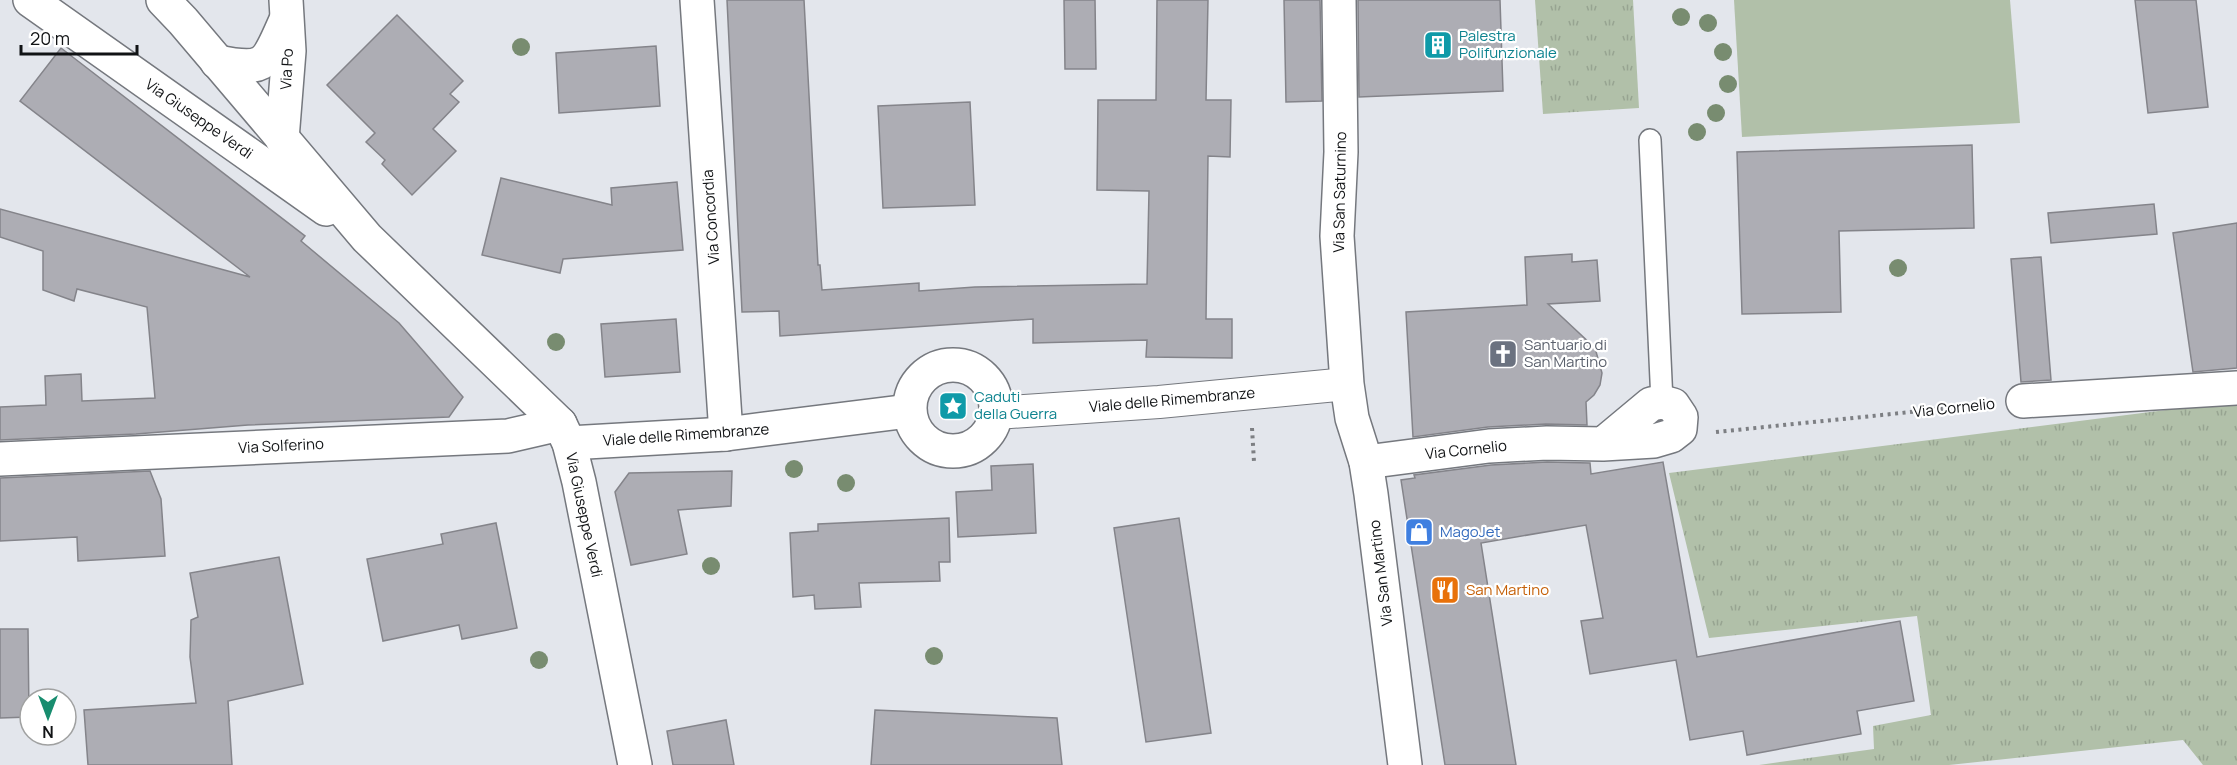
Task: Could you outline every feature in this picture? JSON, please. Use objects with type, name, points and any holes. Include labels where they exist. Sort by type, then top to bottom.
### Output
[{"type":"street","name":"Via Giuseppe Verdi","points":[[30,0],[367,238]]},
{"type":"street","name":"Via Giuseppe Verdi","points":[[163,0],[367,238],[565,434],[579,482],[635,765]]},
{"type":"street","name":"Via Concordia","points":[[697,0],[726,434]]},
{"type":"street","name":"Via San Saturnino","points":[[1339,0],[1341,152],[1337,236],[1347,384]]},
{"type":"street","points":[[217,62],[255,67],[266,60],[272,51],[286,9]]},
{"type":"street","name":"Via Po","points":[[282,139],[289,51],[286,9]]},
{"type":"street","points":[[953,365],[967,367],[980,374],[989,385],[995,398],[996,413],[992,426],[984,438],[973,447],[959,451],[945,451],[932,446],[921,437],[913,425],[909,411],[911,397],[926,374],[939,367],[953,365]]},
{"type":"street","name":"Viale delle Rimembranze","points":[[996,413],[1159,402],[1347,384]]},
{"type":"street","name":"Via San Martino","points":[[1347,384],[1352,418],[1366,462],[1405,765]]},
{"type":"street","points":[[2023,400],[2237,388]]},
{"type":"street","points":[[1603,444],[1651,404],[1662,402],[1673,405],[1681,417],[1680,429],[1671,436]]},
{"type":"street","name":"Viale delle Rimembranze","points":[[565,434],[726,434],[909,411]]},
{"type":"street","name":"Via Solferino","points":[[0,459],[565,434]]},
{"type":"street","name":"Via Cornelio","points":[[1366,462],[1489,446],[1603,444],[1654,441],[1671,436]]},
{"type":"lane","points":[[1650,140],[1662,402]]},
{"type":"path","name":"Via Cornelio","points":[[1671,436],[2023,400]]},
{"type":"green space","points":[[1535,0],[1633,0],[1639,108],[1543,114]]},
{"type":"green space","points":[[1734,0],[2010,0],[2020,123],[1742,137]]},
{"type":"green space","points":[[2237,401],[2237,765],[2203,765],[2183,740],[1949,765],[1759,765],[1874,749],[1873,726],[1931,715],[1917,616],[1709,638],[1669,473]]},
{"type":"building","points":[[727,0],[804,0],[818,265],[820,265],[822,290],[919,283],[919,291],[975,287],[1147,284],[1149,191],[1097,190],[1098,100],[1156,100],[1157,0],[1208,0],[1206,100],[1231,100],[1230,157],[1208,156],[1206,319],[1232,319],[1232,358],[1146,357],[1147,340],[1033,343],[1033,319],[780,336],[779,311],[742,312]]},
{"type":"building","points":[[1064,0],[1095,0],[1096,69],[1065,69]]},
{"type":"building","points":[[1284,0],[1320,0],[1322,101],[1286,102]]},
{"type":"building","name":"Palestra Polifunzionale","points":[[1358,0],[1500,0],[1503,91],[1359,97]]},
{"type":"building","points":[[2135,0],[2196,0],[2208,107],[2148,113]]},
{"type":"building","points":[[397,15],[463,81],[450,94],[459,102],[433,129],[456,151],[412,195],[382,164],[385,160],[366,142],[375,133],[327,85]]},
{"type":"building","points":[[656,46],[660,106],[559,113],[556,53]]},
{"type":"building","points":[[61,48],[305,236],[301,241],[399,323],[463,397],[449,417],[248,425],[136,434],[0,440],[0,407],[46,405],[45,376],[81,374],[82,401],[155,398],[147,307],[77,289],[74,301],[43,290],[43,251],[0,237],[0,209],[250,277],[20,101]]},
{"type":"building","points":[[970,102],[975,205],[883,208],[878,106]]},
{"type":"building","points":[[1972,145],[1974,228],[1839,231],[1841,312],[1742,314],[1737,152]]},
{"type":"building","points":[[501,178],[612,205],[611,188],[677,182],[683,250],[563,259],[560,273],[482,255]]},
{"type":"building","points":[[2154,204],[2157,234],[2051,243],[2048,213]]},
{"type":"building","points":[[2237,223],[2237,368],[2193,372],[2173,233]]},
{"type":"building","name":"Santuario di San Martino","points":[[1572,254],[1572,262],[1597,260],[1600,301],[1548,304],[1595,348],[1602,373],[1600,385],[1586,402],[1587,425],[1546,424],[1488,427],[1413,437],[1406,312],[1527,305],[1525,257]]},
{"type":"building","points":[[2041,257],[2051,380],[2021,382],[2011,259]]},
{"type":"building","points":[[676,319],[680,372],[605,377],[601,324]]},
{"type":"building","points":[[1547,462],[1590,463],[1591,474],[1663,462],[1697,657],[1900,621],[1914,701],[1857,711],[1861,734],[1747,755],[1743,731],[1690,740],[1676,660],[1590,674],[1581,621],[1603,618],[1586,525],[1481,543],[1516,765],[1445,765],[1401,480],[1415,478],[1414,475],[1491,465]]},
{"type":"building","points":[[1033,464],[1036,533],[958,537],[956,492],[992,490],[991,466]]},
{"type":"building","points":[[150,471],[161,499],[165,556],[78,561],[77,537],[0,541],[0,478]]},
{"type":"building","points":[[732,471],[731,506],[678,510],[687,554],[631,565],[615,492],[629,473]]},
{"type":"building","points":[[949,518],[950,562],[939,562],[940,581],[859,583],[861,607],[815,609],[814,595],[793,597],[790,533],[818,531],[818,524]]},
{"type":"building","points":[[1179,518],[1211,733],[1146,742],[1114,528]]},
{"type":"building","points":[[496,523],[517,628],[462,639],[459,625],[383,641],[367,559],[443,544],[441,534]]},
{"type":"building","points":[[279,557],[303,684],[228,701],[232,765],[88,765],[84,710],[196,703],[190,657],[191,620],[198,617],[190,573]]},
{"type":"building","points":[[0,629],[28,629],[29,687],[18,687],[18,717],[0,718]]},
{"type":"building","points":[[875,710],[1057,718],[1062,765],[871,765]]},
{"type":"building","points":[[726,720],[734,765],[673,765],[667,731]]},
{"type":"place","name":"Palestra Polifunzionale","points":[[1438,45]]},
{"type":"place","name":"Santuario di San Martino","points":[[1503,354]]},
{"type":"place","name":"Caduti della Guerra","points":[[953,406]]},
{"type":"place","name":"MagoJet","points":[[1419,532]]},
{"type":"place","name":"San Martino","points":[[1445,590]]}]
